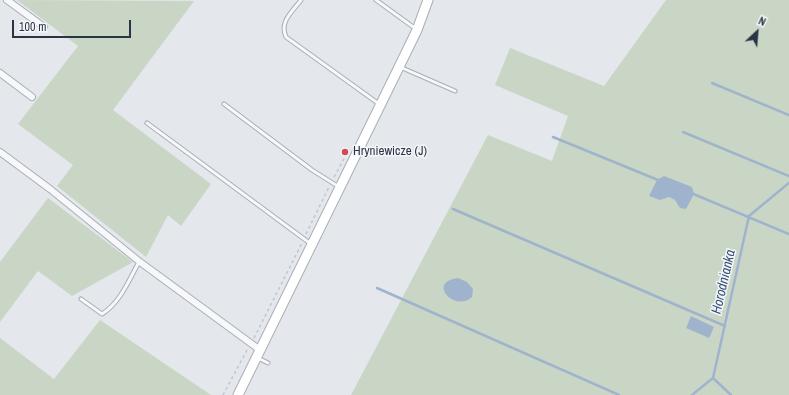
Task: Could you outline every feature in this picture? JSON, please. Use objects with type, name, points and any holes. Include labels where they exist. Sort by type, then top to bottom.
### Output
[{"type":"street","points":[[7,0],[44,27]]},
{"type":"street","points":[[238,395],[381,105],[417,30],[428,0]]},
{"type":"street","points":[[0,73],[32,97]]},
{"type":"street","points":[[0,152],[50,189],[140,262],[258,354]]},
{"type":"lane","points":[[301,0],[284,23],[283,30],[286,37],[368,98],[381,105]]},
{"type":"lane","points":[[376,0],[417,30]]},
{"type":"lane","points":[[399,67],[455,91]]},
{"type":"lane","points":[[224,104],[312,170],[340,187]]},
{"type":"lane","points":[[147,123],[311,245]]},
{"type":"lane","points":[[81,299],[102,314],[116,302],[140,262]]},
{"type":"lane","points":[[258,354],[268,363]]},
{"type":"green space","points":[[17,0],[194,1],[113,110],[211,184],[181,226],[168,215],[146,257],[57,186],[73,165],[18,124],[78,46]]},
{"type":"green space","points":[[666,0],[789,0],[789,395],[351,395],[488,135],[552,161],[568,116],[495,85],[510,48],[604,86]]},
{"type":"green space","points":[[48,198],[133,262],[72,296],[38,271],[0,322],[0,262]]},
{"type":"green space","points":[[100,320],[211,395],[0,395],[0,338],[54,379]]},
{"type":"water","points":[[664,176],[692,187],[694,194],[686,209],[680,208],[675,200],[669,197],[660,200],[649,196],[657,180]]},
{"type":"water","points":[[458,278],[467,282],[473,289],[472,297],[465,301],[452,299],[444,290],[444,285],[449,281]]},
{"type":"water","points":[[691,316],[714,327],[709,338],[686,328]]},
{"type":"waterway","points":[[712,83],[789,115]]},
{"type":"waterway","points":[[683,132],[789,176]]},
{"type":"waterway","points":[[553,137],[658,180]]},
{"type":"waterway","name":"Horodnianka","points":[[731,395],[713,378],[749,216],[789,183]]},
{"type":"waterway","points":[[691,193],[789,234]]},
{"type":"waterway","points":[[453,209],[725,326]]},
{"type":"waterway","points":[[377,288],[619,395]]},
{"type":"waterway","points":[[692,395],[713,378]]},
{"type":"place","name":"Hryniewicze (J)","points":[[345,152]]}]
